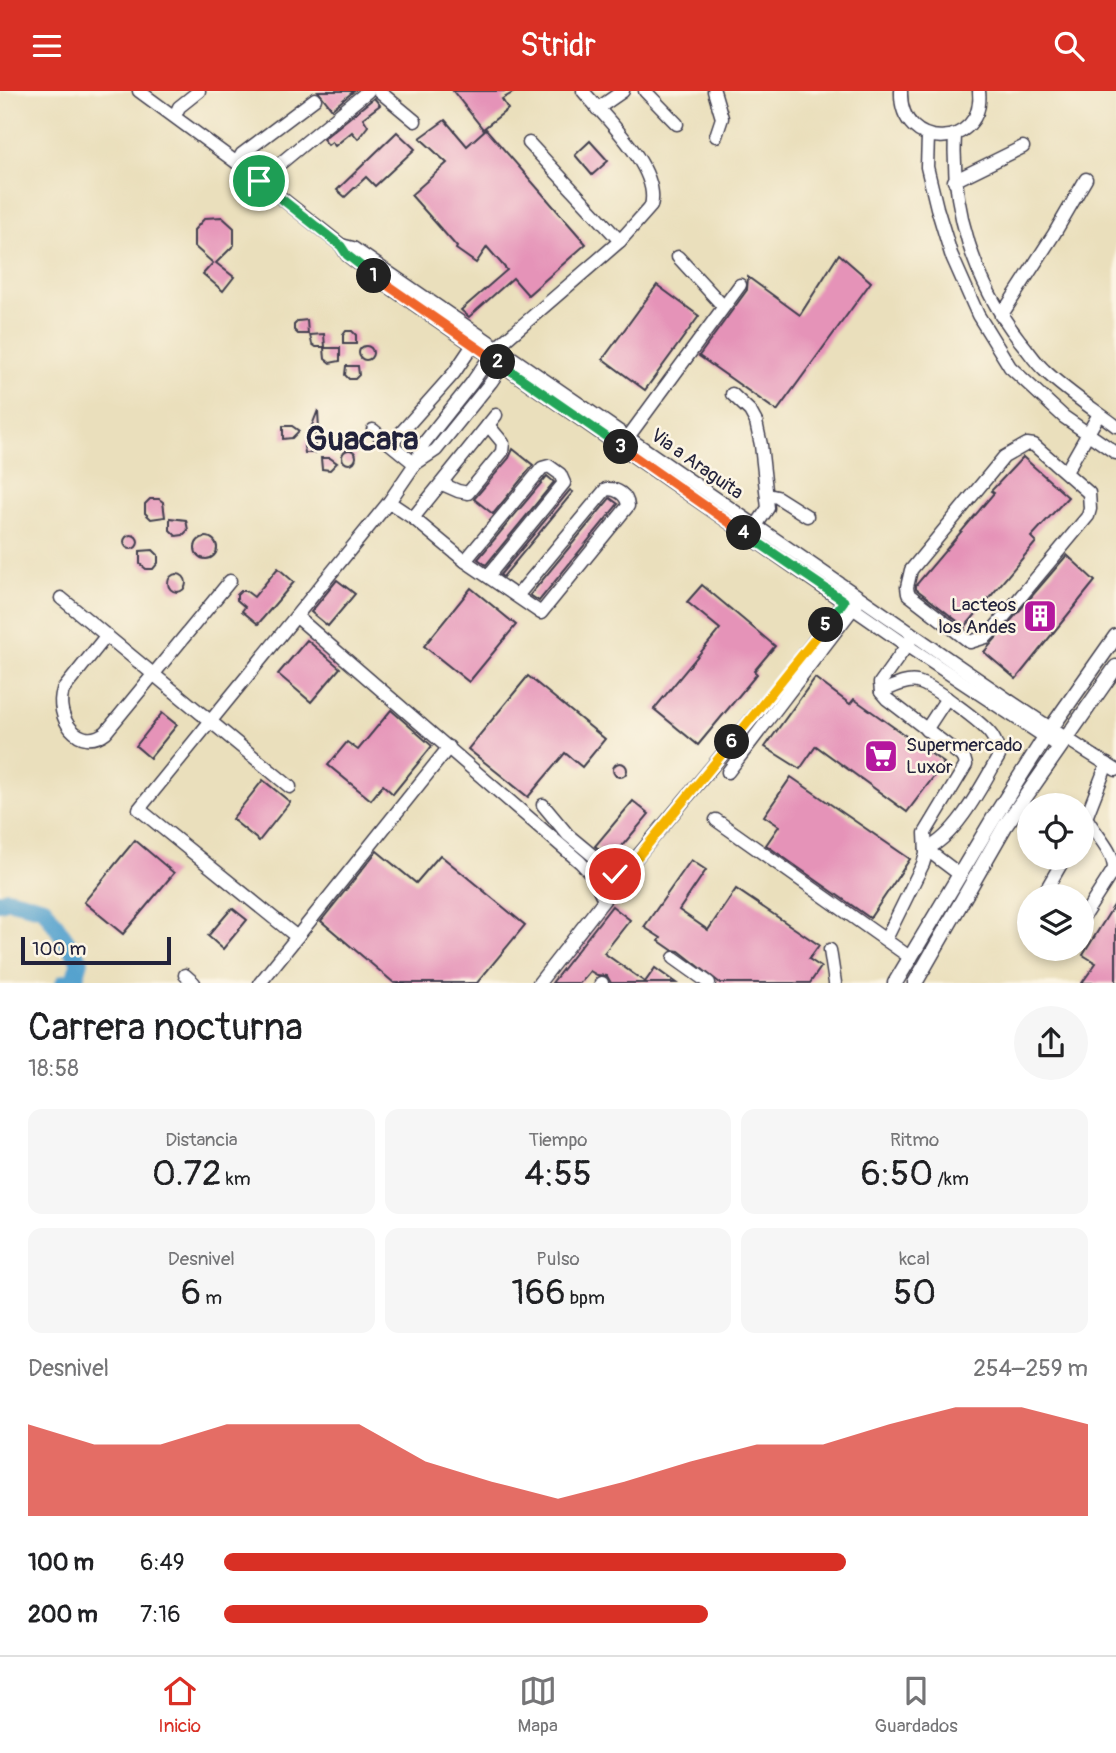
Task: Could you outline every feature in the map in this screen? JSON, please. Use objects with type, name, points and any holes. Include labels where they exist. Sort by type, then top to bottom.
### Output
[{"type":"main road","points":[[895,983],[959,874],[1049,732],[1116,636]]},
{"type":"main road","points":[[915,983],[1005,826],[1116,667]]},
{"type":"street","name":"Via a Araguita","points":[[139,91],[237,163],[341,246],[347,255],[375,277],[477,341],[910,641],[1064,742],[1111,767]]},
{"type":"street","points":[[175,116],[179,107],[199,91]]},
{"type":"street","points":[[259,181],[368,91]]},
{"type":"street","points":[[379,91],[415,121]]},
{"type":"street","points":[[297,937],[139,809],[389,502],[415,464],[424,443],[493,352],[620,241],[651,206],[653,199],[648,173],[583,91]]},
{"type":"street","points":[[597,109],[623,91]]},
{"type":"street","points":[[645,91],[677,124]]},
{"type":"street","points":[[714,91],[722,118],[716,136]]},
{"type":"street","points":[[901,91],[901,104],[906,118],[915,129],[928,136],[955,135],[967,127],[976,115],[980,101],[979,91]]},
{"type":"street","points":[[237,163],[242,154],[314,99]]},
{"type":"street","points":[[955,135],[954,181],[962,222],[977,267],[1001,316],[1042,369],[1116,426]]},
{"type":"street","points":[[928,136],[927,167],[937,208],[951,254],[978,315],[1010,367],[1064,417],[1116,453]]},
{"type":"street","points":[[529,143],[620,241]]},
{"type":"street","points":[[954,181],[1023,147]]},
{"type":"street","points":[[1001,316],[1086,179]]},
{"type":"street","points":[[678,257],[723,306]]},
{"type":"street","points":[[624,443],[740,285]]},
{"type":"street","points":[[391,444],[454,373],[477,341]]},
{"type":"street","points":[[415,464],[436,450],[505,361]]},
{"type":"street","points":[[732,394],[750,411],[756,422],[768,495],[768,509],[752,532]]},
{"type":"street","points":[[1066,472],[1099,414]]},
{"type":"street","points":[[414,518],[492,420],[503,443],[502,452],[468,492],[442,484]]},
{"type":"street","points":[[373,430],[415,464]]},
{"type":"street","points":[[1034,445],[1066,472],[1088,493],[1088,516],[986,637],[970,642],[908,594],[911,571],[1004,457],[1016,449],[1034,445]]},
{"type":"street","points":[[465,561],[542,468],[549,466],[560,474],[564,482],[488,576]]},
{"type":"street","points":[[389,502],[414,518],[465,561],[488,576],[516,596],[541,613],[628,506],[627,499],[621,493],[606,488],[516,596]]},
{"type":"street","points":[[768,495],[777,496],[807,516]]},
{"type":"street","points":[[107,635],[63,690],[63,719],[71,729],[91,739],[106,732],[230,580]]},
{"type":"street","points":[[61,597],[290,787]]},
{"type":"street","points":[[728,772],[852,600]]},
{"type":"street","points":[[543,805],[568,835],[615,874],[622,874],[852,600]]},
{"type":"street","points":[[296,617],[449,747],[593,876],[604,900],[539,983]]},
{"type":"street","points":[[886,939],[923,864],[925,833],[966,765],[964,758],[881,692],[880,683],[910,641]]},
{"type":"street","points":[[881,692],[914,681],[947,698],[991,734],[998,748],[999,756],[954,827],[938,844],[926,849]]},
{"type":"street","points":[[926,730],[947,698]]},
{"type":"street","points":[[260,983],[449,747]]},
{"type":"street","points":[[1094,802],[1111,767]]},
{"type":"street","points":[[716,820],[911,958]]},
{"type":"street","points":[[1094,835],[1107,850],[1114,869],[1094,900]]},
{"type":"street","points":[[926,849],[959,874]]},
{"type":"street","points":[[830,950],[835,983]]},
{"type":"street","points":[[674,958],[709,983]]},
{"type":"building","points":[[318,91],[354,91],[332,109]]},
{"type":"building","points":[[453,91],[516,91],[502,99],[508,109],[483,129]]},
{"type":"building","points":[[374,98],[380,105],[363,118],[368,126],[358,139],[352,132],[335,146],[332,142],[328,145],[323,139]]},
{"type":"building","points":[[445,120],[467,146],[486,129],[586,244],[528,295],[513,278],[469,317],[461,310],[507,270],[487,247],[476,263],[456,249],[411,195],[447,163],[420,138]]},
{"type":"building","points":[[397,132],[415,149],[375,186],[366,177],[345,197],[337,190]]},
{"type":"building","points":[[590,141],[608,161],[592,175],[575,155]]},
{"type":"building","points":[[222,217],[234,228],[234,245],[216,263],[234,277],[223,291],[203,274],[213,263],[194,246],[194,230],[205,218]]},
{"type":"building","points":[[839,254],[871,282],[777,411],[699,356],[747,290],[748,277],[800,315]]},
{"type":"building","points":[[657,285],[699,316],[645,390],[603,359]]},
{"type":"building","points":[[307,320],[308,334],[298,334],[294,325],[298,321]]},
{"type":"building","points":[[346,331],[352,331],[356,335],[356,344],[343,344]]},
{"type":"building","points":[[324,334],[325,347],[312,344],[310,335]]},
{"type":"building","points":[[363,346],[369,346],[373,353],[369,360],[363,360],[359,356],[359,350]]},
{"type":"building","points":[[324,348],[340,348],[340,361],[330,363],[325,359]]},
{"type":"building","points":[[346,366],[358,366],[359,375],[355,379],[349,379],[345,375]]},
{"type":"building","points":[[318,410],[319,430],[309,440],[315,445],[315,453],[305,453],[304,446]]},
{"type":"building","points":[[283,426],[292,426],[299,431],[292,438],[283,439]]},
{"type":"building","points":[[513,449],[533,465],[493,514],[474,499],[509,458]]},
{"type":"building","points":[[349,450],[354,452],[354,462],[349,464],[344,462],[342,457],[344,452]]},
{"type":"building","points":[[1023,457],[1068,497],[1031,537],[1036,542],[965,627],[916,589],[916,585],[994,493],[991,491]]},
{"type":"building","points":[[321,458],[330,458],[337,463],[330,470],[322,469]]},
{"type":"building","points":[[547,476],[554,482],[486,565],[478,559]]},
{"type":"building","points":[[570,490],[573,492],[503,577],[500,575]]},
{"type":"building","points":[[610,498],[618,504],[539,601],[530,595]]},
{"type":"building","points":[[150,499],[163,502],[165,517],[151,519],[145,513],[145,504]]},
{"type":"building","points":[[170,518],[186,520],[188,530],[183,535],[176,536],[170,530]]},
{"type":"building","points":[[128,535],[134,535],[138,542],[134,549],[128,549],[124,545],[124,539]]},
{"type":"building","points":[[206,537],[214,540],[217,548],[214,556],[206,559],[198,556],[195,548],[198,540]]},
{"type":"building","points":[[153,550],[158,555],[158,563],[153,569],[146,569],[140,564],[140,551]]},
{"type":"building","name":"Lacteos los Andes","points":[[1067,555],[1095,581],[1016,679],[984,652]]},
{"type":"building","points":[[278,568],[294,582],[258,624],[242,611],[245,607],[237,600],[237,595],[246,591],[254,597]]},
{"type":"building","points":[[177,574],[183,577],[186,583],[183,589],[177,592],[171,589],[168,583],[171,577]]},
{"type":"building","points":[[337,580],[355,594],[328,626],[311,612]]},
{"type":"building","points":[[702,585],[775,646],[754,671],[757,674],[698,745],[654,709],[720,629],[687,602]]},
{"type":"building","points":[[471,588],[516,625],[469,682],[424,646]]},
{"type":"building","points":[[307,640],[340,668],[311,702],[278,674]]},
{"type":"building","points":[[528,676],[605,739],[582,767],[565,753],[528,797],[468,749]]},
{"type":"building","name":"Supermercado Luxor","points":[[815,678],[850,704],[854,699],[944,763],[907,812],[816,746],[800,769],[765,747]]},
{"type":"building","points":[[391,710],[432,746],[393,794],[383,785],[371,800],[328,765],[347,742],[358,750]]},
{"type":"building","points":[[162,713],[177,725],[150,758],[136,746]]},
{"type":"building","points":[[617,763],[623,763],[627,770],[623,777],[617,777],[613,773],[613,767]]},
{"type":"building","points":[[791,777],[910,859],[870,918],[766,845],[779,826],[764,816]]},
{"type":"building","points":[[263,780],[290,802],[259,841],[232,819]]},
{"type":"building","points":[[633,801],[649,814],[611,859],[595,846]]},
{"type":"building","points":[[135,840],[174,873],[123,934],[84,902]]},
{"type":"building","points":[[377,851],[416,883],[440,855],[525,925],[477,983],[394,983],[321,921]]},
{"type":"building","points":[[691,860],[706,870],[679,910],[708,930],[736,889],[819,945],[809,959],[821,967],[810,983],[720,983],[679,951],[672,950],[659,941],[661,938],[644,927]]},
{"type":"building","points":[[1116,902],[1116,983],[1082,983],[1096,963],[1093,961],[1094,937]]},
{"type":"building","points":[[612,906],[630,920],[604,953],[645,982],[655,968],[676,983],[611,983],[607,976],[590,971],[580,983],[552,983]]},
{"type":"building","points":[[232,908],[247,920],[223,949],[208,936]]},
{"type":"waterway","points":[[0,902],[7,899],[44,908],[80,961],[74,981],[64,983]]},
{"type":"place","name":"Lacteos los Andes","points":[[1040,616]]},
{"type":"place","name":"Supermercado Luxor","points":[[881,756]]},
{"type":"district","name":"Guacara","points":[[362,439]]},
{"type":"route","points":[[259,181],[341,246],[347,255],[375,277],[844,601],[786,678],[627,870],[622,874],[615,874]]}]
